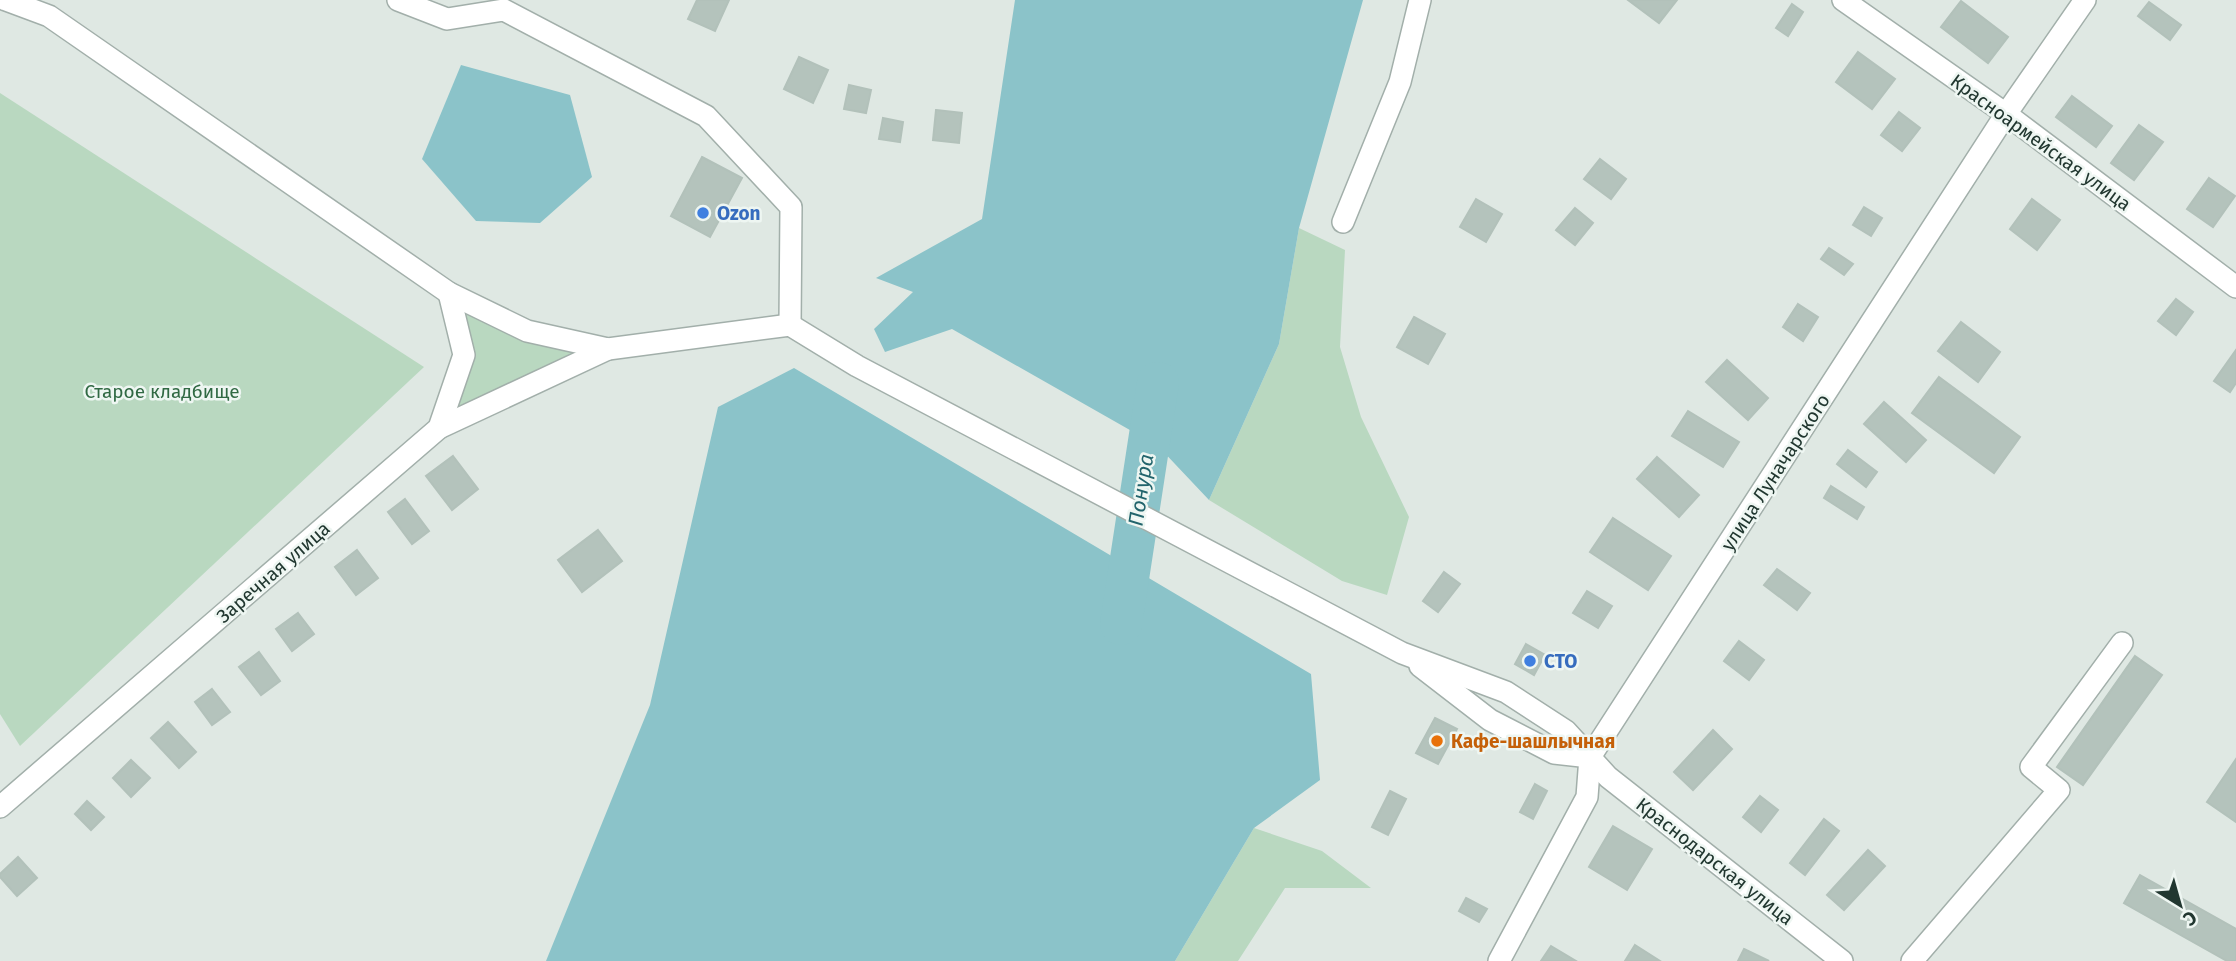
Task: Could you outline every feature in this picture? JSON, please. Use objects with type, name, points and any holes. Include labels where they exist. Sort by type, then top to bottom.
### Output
[{"type":"street","points":[[6,0],[49,16],[449,293],[527,331],[608,349]]},
{"type":"street","points":[[398,0],[447,19],[501,5],[706,116],[791,207],[790,326]]},
{"type":"street","points":[[1343,222],[1399,82],[1420,0]]},
{"type":"street","name":"Красноармейская улица","points":[[1843,0],[2006,114],[2236,288]]},
{"type":"street","name":"улица Луначарского","points":[[1499,961],[1587,797],[1590,757],[2006,114],[2085,0]]},
{"type":"street","points":[[439,428],[464,355],[449,293]]},
{"type":"street","points":[[439,428],[608,349],[790,326],[857,366],[1402,653],[1490,720],[1555,753],[1590,757]]},
{"type":"street","name":"Заречная улица","points":[[3,797],[439,428]]},
{"type":"street","points":[[1912,961],[2059,790],[2031,767],[2122,643]]},
{"type":"street","name":"Краснодарская улица","points":[[1402,653],[1506,692],[1566,731],[1608,777],[1842,961]]},
{"type":"green space","name":"Старое кладбище","points":[[0,93],[424,367],[20,746],[0,714]]},
{"type":"green space","points":[[1299,228],[1345,250],[1340,347],[1361,417],[1409,517],[1387,595],[1342,581],[1209,500],[1279,344]]},
{"type":"green space","points":[[449,293],[608,349],[439,428],[464,355]]},
{"type":"green space","points":[[1254,828],[1322,851],[1371,888],[1285,888],[1238,961],[1175,961]]},
{"type":"water","points":[[1015,0],[1363,0],[1299,228],[1279,344],[1209,500],[1158,446],[952,329],[885,352],[874,329],[913,292],[876,278],[982,219]]},
{"type":"water","points":[[461,65],[570,95],[592,177],[540,223],[476,221],[422,159]]},
{"type":"water","points":[[794,368],[1311,674],[1320,780],[1254,828],[1175,961],[546,961],[650,705],[718,407]]},
{"type":"building","points":[[697,0],[729,0],[715,31],[688,19]]},
{"type":"building","points":[[1628,0],[1677,0],[1659,23]]},
{"type":"building","points":[[1961,1],[2008,37],[1988,63],[1941,27]]},
{"type":"building","points":[[2149,2],[2181,25],[2170,40],[2138,16]]},
{"type":"building","points":[[1792,4],[1803,12],[1788,36],[1776,28]]},
{"type":"building","points":[[1858,52],[1895,79],[1872,109],[1836,82]]},
{"type":"building","points":[[799,57],[828,70],[813,103],[784,89]]},
{"type":"building","points":[[849,85],[871,90],[866,113],[844,109]]},
{"type":"building","points":[[2072,96],[2112,126],[2096,147],[2056,117]]},
{"type":"building","points":[[936,110],[962,113],[959,143],[933,140]]},
{"type":"building","points":[[1899,112],[1920,128],[1902,151],[1881,135]]},
{"type":"building","points":[[883,118],[903,122],[900,142],[879,139]]},
{"type":"building","points":[[2139,125],[2163,142],[2134,180],[2111,163]]},
{"type":"building","points":[[702,157],[742,178],[710,237],[671,216]]},
{"type":"building","points":[[1600,159],[1626,179],[1611,199],[1584,179]]},
{"type":"building","points":[[2209,178],[2235,196],[2213,227],[2187,209]]},
{"type":"building","points":[[1476,199],[1502,214],[1486,242],[1460,227]]},
{"type":"building","points":[[2032,199],[2060,220],[2037,250],[2010,229]]},
{"type":"building","points":[[1864,207],[1882,218],[1871,236],[1853,225]]},
{"type":"building","points":[[1575,208],[1593,223],[1575,245],[1556,230]]},
{"type":"building","points":[[1829,248],[1853,264],[1844,275],[1821,259]]},
{"type":"building","points":[[2176,299],[2193,312],[2176,335],[2158,321]]},
{"type":"building","points":[[1798,304],[1818,317],[1803,341],[1783,327]]},
{"type":"building","points":[[1414,317],[1445,334],[1428,364],[1397,347]]},
{"type":"building","points":[[1961,322],[2000,352],[1978,382],[1938,351]]},
{"type":"building","points":[[2236,350],[2236,383],[2230,392],[2214,381]]},
{"type":"building","points":[[1727,360],[1768,398],[1748,420],[1706,382]]},
{"type":"building","points":[[1939,377],[2020,437],[1994,473],[1912,413]]},
{"type":"building","points":[[1884,402],[1926,440],[1906,462],[1864,424]]},
{"type":"building","points":[[1688,411],[1739,442],[1723,467],[1672,436]]},
{"type":"building","points":[[1848,450],[1877,472],[1866,487],[1837,464]]},
{"type":"building","points":[[453,456],[478,489],[452,510],[426,476]]},
{"type":"building","points":[[1657,457],[1699,495],[1679,517],[1637,479]]},
{"type":"building","points":[[1831,486],[1864,507],[1857,519],[1824,498]]},
{"type":"building","points":[[405,499],[429,531],[412,544],[388,512]]},
{"type":"building","points":[[1613,518],[1671,556],[1648,590],[1590,552]]},
{"type":"building","points":[[598,530],[622,561],[582,592],[558,560]]},
{"type":"building","points":[[357,550],[378,578],[356,595],[335,567]]},
{"type":"building","points":[[1777,569],[1810,593],[1797,610],[1764,585]]},
{"type":"building","points":[[1444,572],[1460,584],[1438,612],[1423,601]]},
{"type":"building","points":[[1587,591],[1612,606],[1598,628],[1573,613]]},
{"type":"building","points":[[298,613],[314,634],[292,651],[276,629]]},
{"type":"building","points":[[1739,641],[1764,660],[1749,680],[1724,661]]},
{"type":"building","points":[[1526,644],[1545,655],[1534,675],[1515,664]]},
{"type":"building","points":[[259,652],[280,681],[261,695],[239,667]]},
{"type":"building","points":[[2135,656],[2162,675],[2083,785],[2057,767]]},
{"type":"building","points":[[212,689],[230,712],[212,725],[195,702]]},
{"type":"building","points":[[1435,718],[1457,729],[1438,764],[1416,753]]},
{"type":"building","points":[[168,722],[196,752],[179,768],[151,738]]},
{"type":"building","points":[[1713,730],[1732,749],[1693,790],[1674,772]]},
{"type":"building","points":[[2236,759],[2236,822],[2207,802]]},
{"type":"building","points":[[131,760],[150,778],[131,797],[113,778]]},
{"type":"building","points":[[1535,784],[1547,791],[1533,819],[1520,812]]},
{"type":"building","points":[[1390,791],[1406,799],[1388,835],[1372,827]]},
{"type":"building","points":[[1760,796],[1778,810],[1761,832],[1743,817]]},
{"type":"building","points":[[87,801],[104,817],[91,830],[75,814]]},
{"type":"building","points":[[1824,819],[1839,831],[1805,875],[1790,863]]},
{"type":"building","points":[[1613,826],[1652,849],[1627,890],[1589,867]]},
{"type":"building","points":[[1868,850],[1885,866],[1844,910],[1827,895]]},
{"type":"building","points":[[18,857],[37,878],[17,896],[0,874]]},
{"type":"building","points":[[2140,875],[2236,929],[2236,961],[2227,961],[2124,903]]},
{"type":"building","points":[[1466,898],[1487,909],[1479,922],[1459,911]]},
{"type":"building","points":[[1635,945],[1660,961],[1625,961]]},
{"type":"building","points":[[1551,946],[1576,961],[1541,961]]},
{"type":"building","points":[[1744,949],[1769,961],[1738,961]]},
{"type":"waterway","name":"Понура","points":[[1121,624],[1158,383]]},
{"type":"place","name":"Ozon","points":[[703,213]]},
{"type":"place","name":"СТО","points":[[1530,661]]},
{"type":"place","name":"Кафе-шашлычная","points":[[1437,741]]}]
